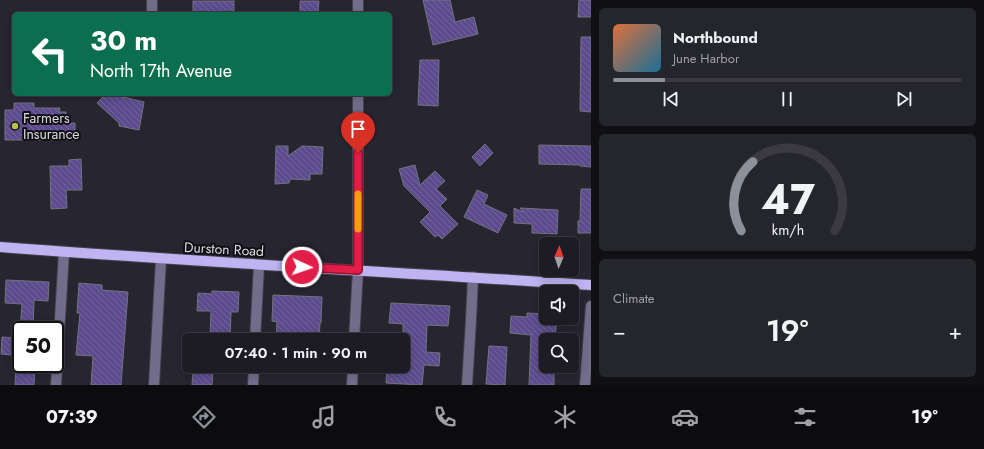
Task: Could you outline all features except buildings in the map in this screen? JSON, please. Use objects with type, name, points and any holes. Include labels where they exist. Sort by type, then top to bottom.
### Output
[{"type":"main road","name":"Durston Road","points":[[0,247],[161,259],[591,285]]},
{"type":"street","points":[[152,0],[152,12]]},
{"type":"street","points":[[358,0],[358,12]]},
{"type":"street","points":[[354,333],[358,270],[358,96]]},
{"type":"street","points":[[56,385],[64,252]]},
{"type":"street","points":[[154,385],[161,259]]},
{"type":"street","points":[[255,333],[259,265]]},
{"type":"street","points":[[467,385],[472,320],[473,277]]},
{"type":"street","points":[[585,385],[591,306]]},
{"type":"street","points":[[253,385],[254,373]]},
{"type":"street","points":[[352,385],[353,373]]},
{"type":"slow traffic","points":[[358,194],[358,229]]},
{"type":"place","name":"Farmers Insurance","points":[[15,126]]},
{"type":"route","points":[[302,267],[358,270],[358,153]]}]
